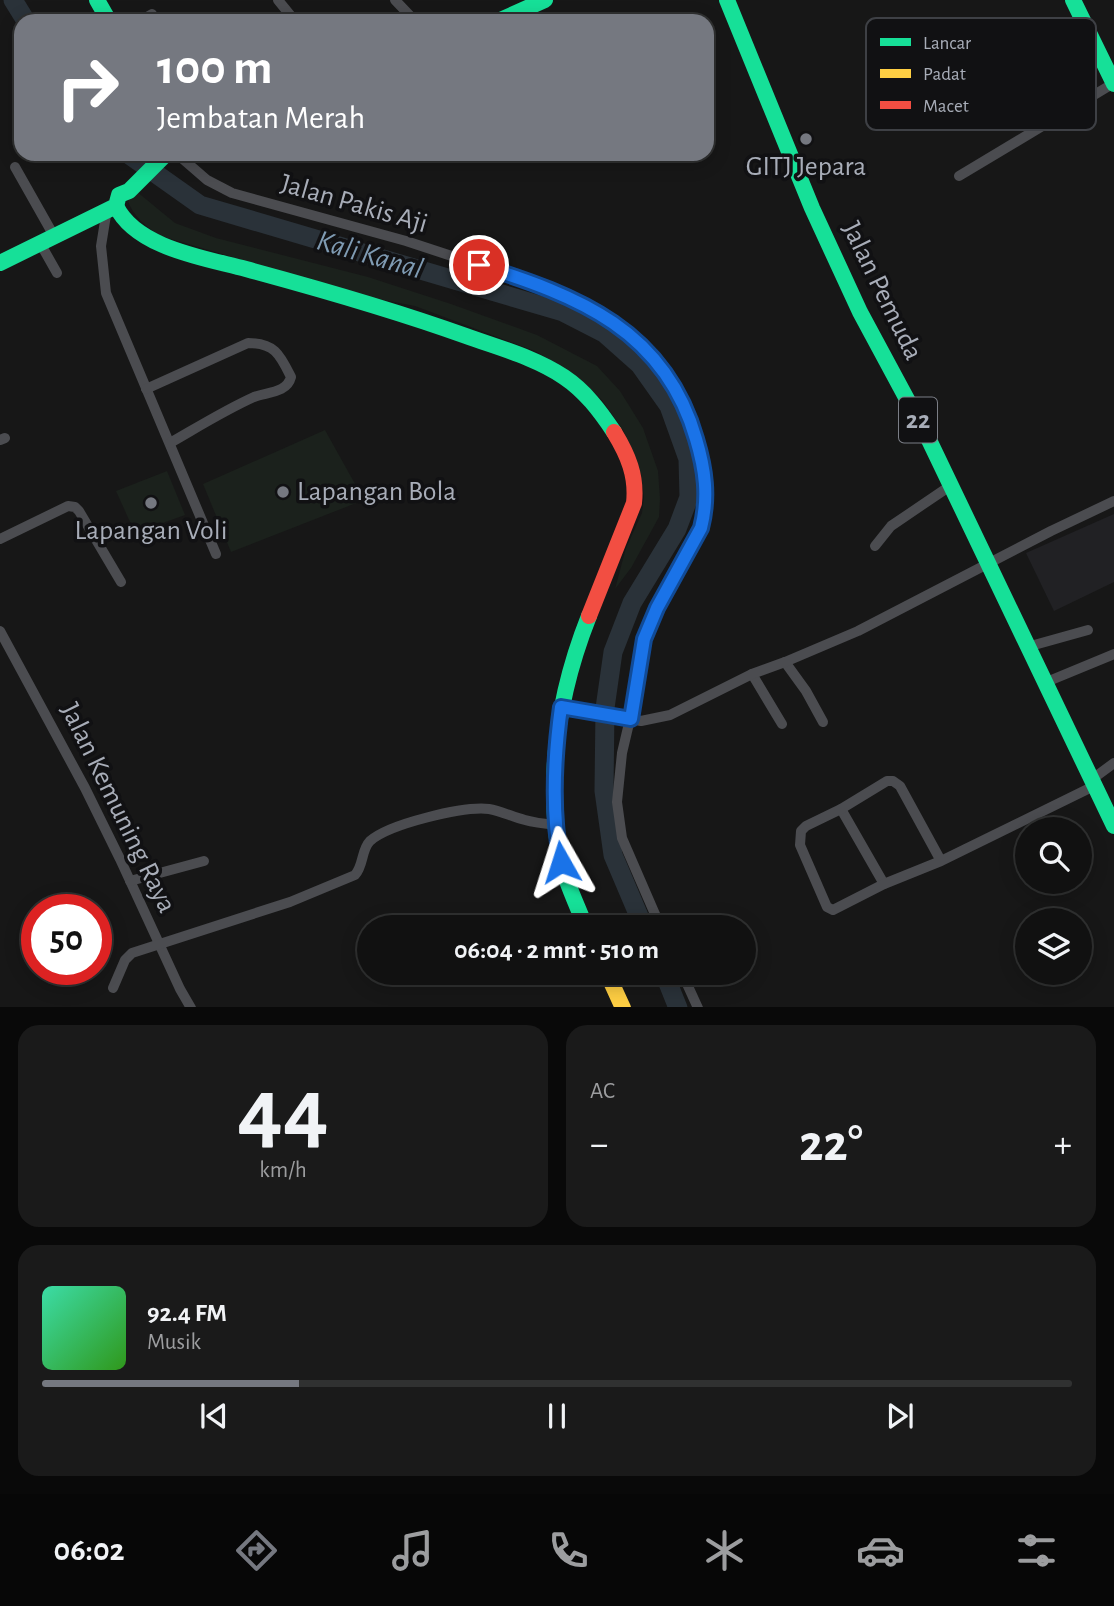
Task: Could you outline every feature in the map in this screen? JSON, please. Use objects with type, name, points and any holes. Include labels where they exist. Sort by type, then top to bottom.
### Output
[{"type":"main road","points":[[514,14],[545,0]]},
{"type":"main road","points":[[1073,0],[1082,18]]},
{"type":"main road","name":"Jalan Pemuda","points":[[730,3],[771,110],[860,312],[930,442],[1114,827]]},
{"type":"main road","points":[[1096,47],[1114,83]]},
{"type":"main road","points":[[0,263],[112,208],[119,195],[129,191],[159,161]]},
{"type":"main road","points":[[112,208],[127,224],[152,239],[185,251],[408,315],[527,358],[563,377],[593,402],[604,416],[630,460],[636,490],[634,503],[578,647],[555,768],[561,862],[581,915]]},
{"type":"main road","points":[[613,985],[623,1007]]},
{"type":"street","points":[[278,0],[289,14]]},
{"type":"street","points":[[395,0],[408,14]]},
{"type":"street","points":[[1096,94],[1114,83]]},
{"type":"street","points":[[959,176],[1036,130]]},
{"type":"street","name":"Jalan Pakis Aji","points":[[185,161],[208,180],[232,193],[405,241],[546,287],[580,303],[630,333],[661,366],[678,393],[693,427],[704,471],[706,501],[701,528],[657,608],[644,639],[618,778],[622,838],[655,915]]},
{"type":"street","points":[[15,167],[47,240],[57,273]]},
{"type":"street","points":[[112,208],[101,246],[106,293],[216,554]]},
{"type":"street","points":[[146,389],[248,342],[260,343],[275,350],[291,377],[286,387],[255,397],[170,443]]},
{"type":"street","points":[[875,547],[891,526],[950,486]]},
{"type":"street","points":[[567,708],[641,721],[670,715],[752,674],[785,663],[858,631],[1114,501]]},
{"type":"street","points":[[0,538],[68,506],[75,507],[121,582]]},
{"type":"street","name":"Jalan Kemuning Raya","points":[[0,631],[43,707],[191,1007]]},
{"type":"street","points":[[1027,647],[1088,631]]},
{"type":"street","points":[[1044,682],[1114,653]]},
{"type":"street","points":[[785,663],[806,691],[823,722]]},
{"type":"street","points":[[752,674],[782,724]]},
{"type":"street","points":[[941,861],[900,786],[893,781],[887,781],[841,809],[806,826],[799,836],[800,845],[827,907],[833,910],[884,884],[941,861],[1092,783],[1114,763]]},
{"type":"street","points":[[113,988],[127,956],[290,902],[355,875],[362,865],[366,846],[370,841],[406,824],[457,810],[477,808],[494,810],[536,823],[557,825]]},
{"type":"street","points":[[841,809],[884,884]]},
{"type":"street","points":[[130,881],[204,861]]},
{"type":"street","points":[[687,985],[698,1007]]},
{"type":"shaded area","points":[[136,191],[175,223],[216,238],[368,277],[451,304],[537,335],[597,366],[620,391],[643,428],[658,471],[659,517],[631,568],[615,589],[626,548],[642,513],[644,497],[641,474],[623,430],[602,400],[575,375],[535,351],[415,306],[368,297],[161,236],[133,212],[128,201]]},
{"type":"shaded area","name":"Lapangan Bola","points":[[325,430],[364,500],[231,552],[203,484]]},
{"type":"shaded area","name":"Lapangan Voli","points":[[167,471],[185,515],[135,533],[116,491]]},
{"type":"shaded area","points":[[1114,514],[1114,582],[1054,611],[1026,553]]},
{"type":"waterway","name":"Kali Kanal","points":[[13,0],[22,14]]},
{"type":"waterway","name":"Kali Kanal","points":[[138,161],[200,205],[563,312],[604,333],[640,365],[669,406],[688,459],[689,497],[677,529],[632,603],[613,652],[605,708],[604,791],[613,855],[638,915]]},
{"type":"waterway","name":"Kali Kanal","points":[[669,985],[678,1007]]},
{"type":"traffic: fast","points":[[97,0],[105,14]]},
{"type":"traffic: fast","points":[[514,14],[545,0]]},
{"type":"traffic: fast","points":[[727,0],[812,208],[860,312],[930,442],[1114,826]]},
{"type":"traffic: fast","points":[[1073,0],[1082,18]]},
{"type":"traffic: fast","points":[[1096,47],[1114,84]]},
{"type":"traffic: fast","points":[[0,263],[116,206],[119,195],[129,191],[159,161]]},
{"type":"traffic: fast","points":[[116,206],[139,232],[173,249],[439,326],[541,364],[579,389],[598,409],[614,432]]},
{"type":"traffic: fast","points":[[581,915],[560,857],[554,788],[558,729],[570,672],[589,616]]},
{"type":"traffic: slow","points":[[612,985],[623,1007]]},
{"type":"traffic: jam","points":[[589,616],[634,503],[630,466],[614,432]]},
{"type":"place","name":"GITJ Jepara","points":[[806,139]]},
{"type":"place","name":"Lapangan Bola","points":[[283,492]]},
{"type":"place","name":"Lapangan Voli","points":[[151,503]]},
{"type":"route","points":[[479,265],[546,287],[580,303],[630,333],[661,366],[678,393],[693,427],[704,471],[706,501],[701,528],[657,608],[644,639],[631,719],[561,707],[556,743],[555,796],[561,862]]}]
